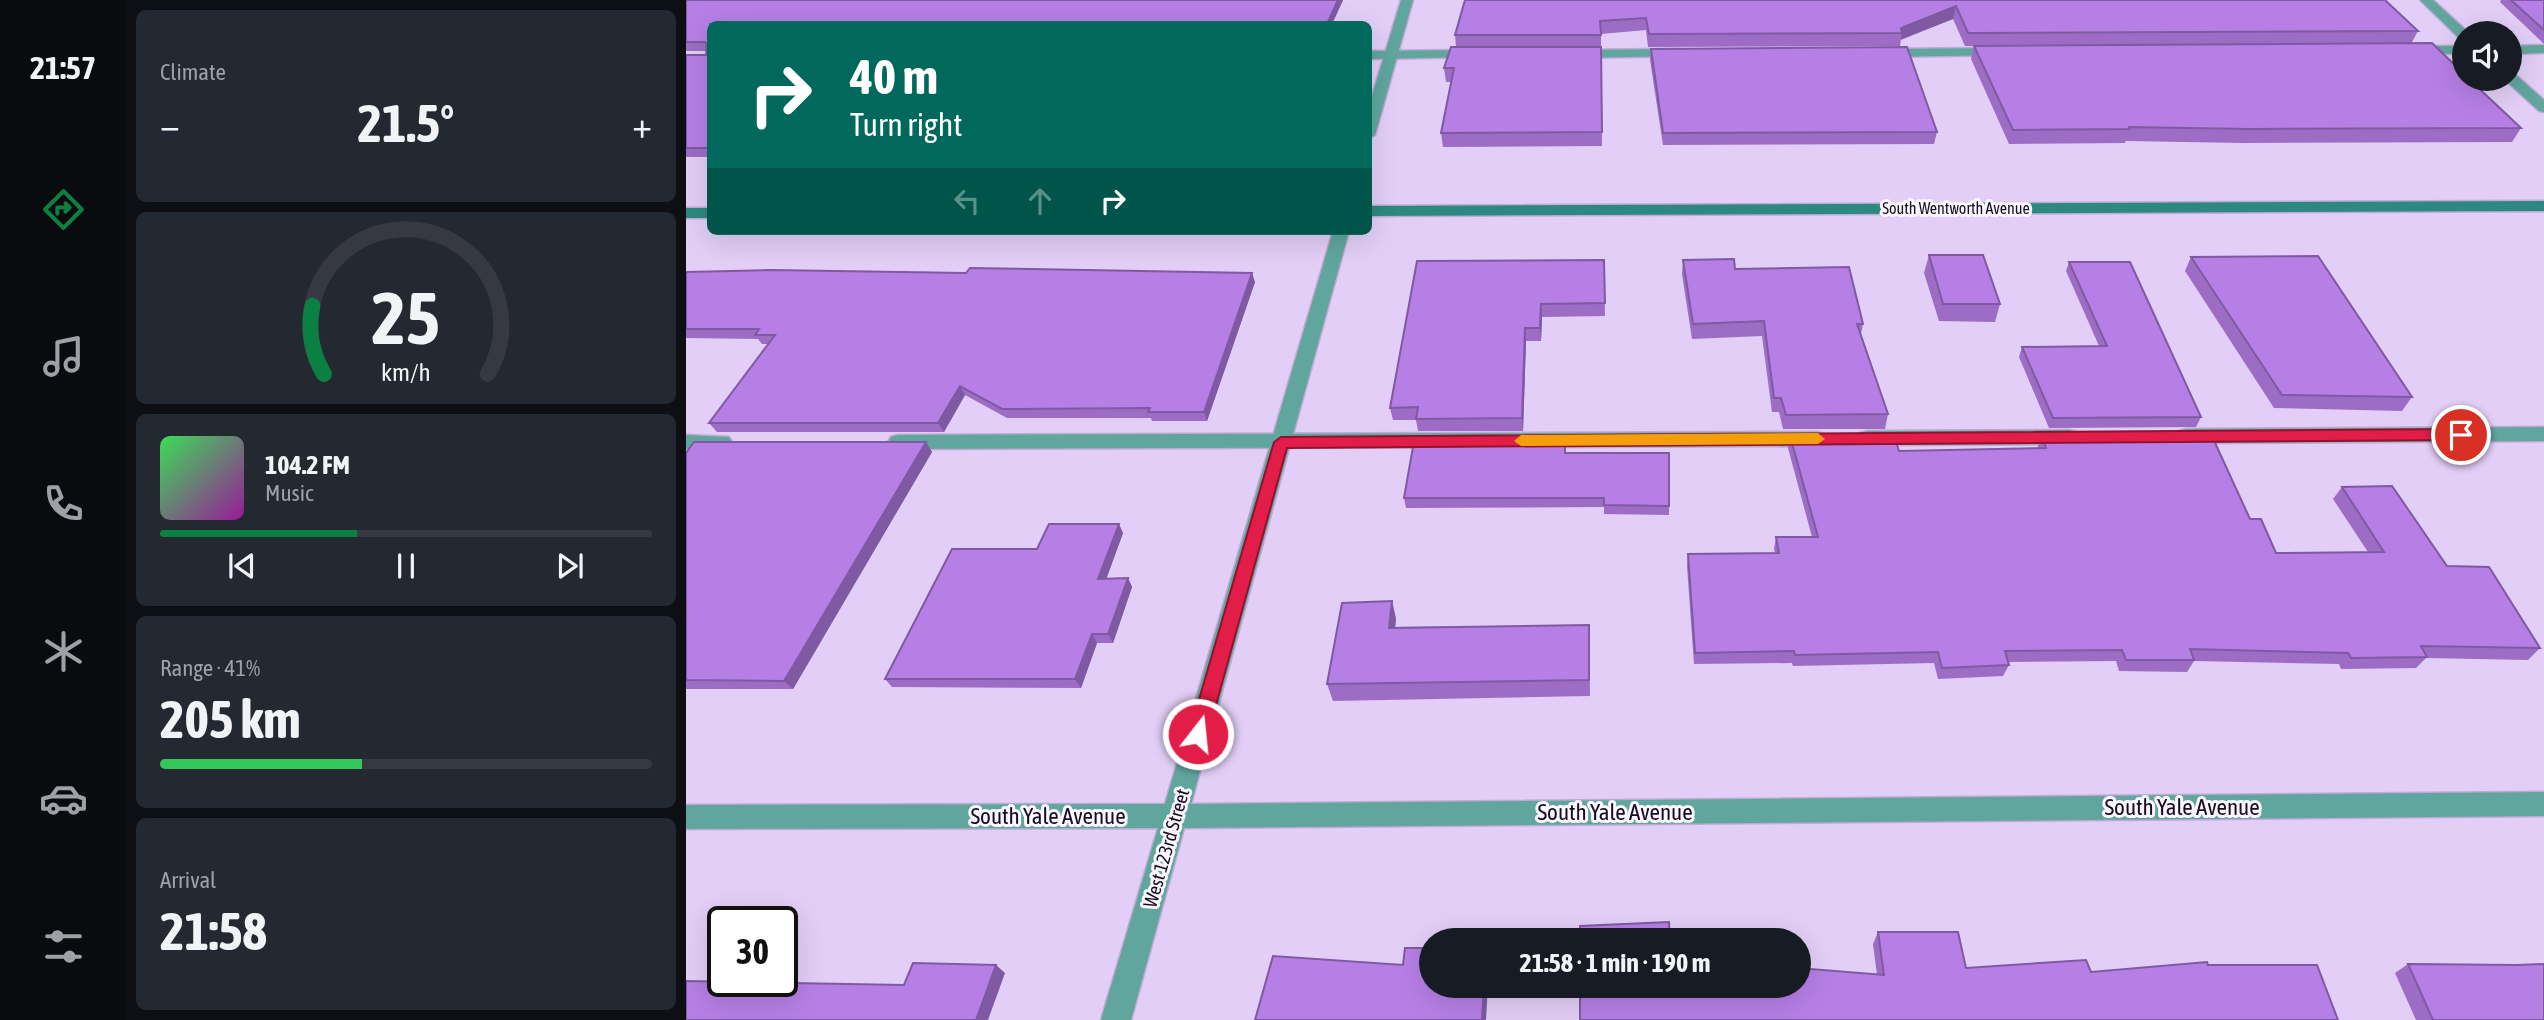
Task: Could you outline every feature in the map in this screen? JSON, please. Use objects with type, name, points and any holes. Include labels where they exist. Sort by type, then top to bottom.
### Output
[{"type":"street","points":[[1372,121],[1407,0]]},
{"type":"street","points":[[2426,0],[2452,24]]},
{"type":"street","points":[[2399,50],[2452,50]]},
{"type":"street","points":[[2522,50],[2544,50]]},
{"type":"street","points":[[1870,53],[2009,52]]},
{"type":"street","points":[[1564,54],[1689,53]]},
{"type":"street","points":[[1372,55],[1494,54]]},
{"type":"street","points":[[2522,88],[2544,108]]},
{"type":"street","name":"South Wentworth Avenue","points":[[1372,211],[2544,206]]},
{"type":"street","points":[[686,213],[707,213]]},
{"type":"street","name":"West 123rd Street","points":[[1116,1020],[1340,235]]},
{"type":"street","points":[[2169,436],[2544,434]]},
{"type":"street","points":[[878,442],[2085,437]]},
{"type":"street","points":[[686,442],[741,442]]},
{"type":"street","name":"South Yale Avenue","points":[[686,817],[1175,816],[2544,804]]},
{"type":"building","points":[[686,0],[1338,0],[1328,21],[707,21],[707,45],[705,42],[686,42]]},
{"type":"building","points":[[1465,0],[2385,0],[2418,31],[1968,33],[1956,6],[1901,28],[1902,33],[1649,34],[1646,18],[1600,21],[1601,35],[1455,35]]},
{"type":"building","points":[[2511,0],[2544,0],[2544,30]]},
{"type":"building","points":[[2432,43],[2452,62],[2452,91],[2482,91],[2521,128],[2129,127],[2130,129],[2013,130],[1974,46]]},
{"type":"building","points":[[707,45],[707,148],[686,148],[686,55],[706,55]]},
{"type":"building","points":[[1451,47],[1601,47],[1602,132],[1441,133],[1454,68],[1444,68]]},
{"type":"building","points":[[1907,47],[1937,132],[1663,133],[1651,49]]},
{"type":"building","points":[[1929,255],[1983,255],[2000,304],[1943,304]]},
{"type":"building","points":[[2318,256],[2412,397],[2282,395],[2191,257]]},
{"type":"building","points":[[1734,259],[1735,269],[1849,267],[1863,324],[1857,324],[1888,414],[1786,415],[1781,398],[1774,398],[1764,321],[1693,324],[1683,260]]},
{"type":"building","points":[[1604,260],[1605,303],[1541,304],[1540,328],[1525,328],[1522,418],[1416,419],[1418,407],[1390,408],[1417,261]]},
{"type":"building","points":[[2069,262],[2130,262],[2201,417],[2053,418],[2022,347],[2107,346]]},
{"type":"building","points":[[970,268],[1252,273],[1204,412],[1148,412],[1150,408],[1002,409],[960,386],[938,423],[709,423],[775,335],[755,335],[759,329],[686,329],[686,272],[771,270],[966,273]]},
{"type":"building","points":[[2211,434],[2250,519],[2261,519],[2276,553],[2384,552],[2342,487],[2392,486],[2447,566],[2489,567],[2540,648],[2421,646],[2427,657],[2351,658],[2348,653],[2190,649],[2194,660],[2126,660],[2122,650],[2005,651],[2009,665],[1942,668],[1938,652],[1795,655],[1794,651],[1695,653],[1688,554],[1779,553],[1776,537],[1818,537],[1790,436],[1894,436],[1899,451],[2046,448],[2042,435]]},
{"type":"building","points":[[1414,441],[1565,442],[1565,453],[1669,453],[1669,506],[1604,505],[1604,498],[1404,498]]},
{"type":"building","points":[[694,442],[926,442],[784,681],[686,680],[686,453]]},
{"type":"building","points":[[1049,524],[1119,524],[1098,579],[1128,578],[1108,634],[1092,634],[1075,679],[885,679],[952,549],[1037,549]]},
{"type":"building","points":[[1392,601],[1389,628],[1589,625],[1589,680],[1327,684],[1342,603]]},
{"type":"building","points":[[1669,922],[1669,928],[1580,928]]},
{"type":"building","points":[[1878,932],[1958,932],[1966,968],[2086,960],[2091,972],[2207,962],[2208,965],[2317,965],[2338,1020],[1580,1020],[1580,998],[1811,998],[1811,969],[1884,975]]},
{"type":"building","points":[[1405,948],[1419,948],[1419,998],[1483,998],[1482,1020],[1255,1020],[1273,956],[1403,965]]},
{"type":"building","points":[[913,963],[996,965],[976,1020],[686,1020],[686,981],[707,981],[707,997],[798,997],[798,983],[904,985]]},
{"type":"building","points":[[2408,964],[2544,964],[2544,1020],[2433,1020]]},
{"type":"slow traffic","points":[[1521,441],[1818,439]]},
{"type":"route","points":[[1198,734],[1281,442],[2461,435]]}]
